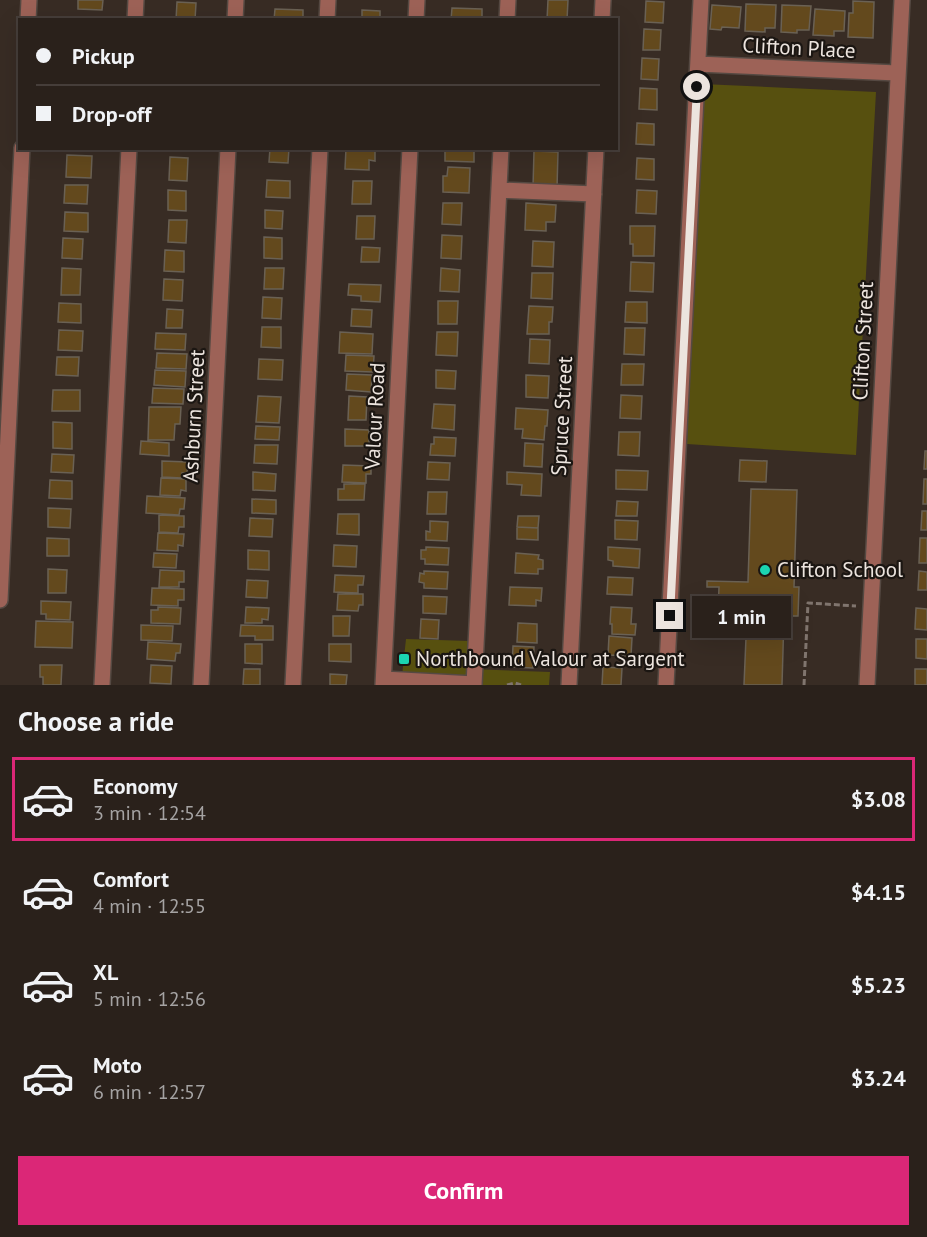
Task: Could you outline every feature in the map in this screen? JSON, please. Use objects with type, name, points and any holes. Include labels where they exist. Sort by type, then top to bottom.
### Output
[{"type":"street","points":[[28,18],[29,0]]},
{"type":"street","points":[[135,18],[136,0]]},
{"type":"street","points":[[235,18],[236,0]]},
{"type":"street","points":[[327,0],[327,18]]},
{"type":"street","points":[[416,18],[417,0]]},
{"type":"street","points":[[507,18],[508,0]]},
{"type":"street","points":[[602,18],[603,0]]},
{"type":"street","points":[[666,685],[701,0]]},
{"type":"street","name":"Clifton Street","points":[[867,685],[902,0]]},
{"type":"street","name":"Clifton Place","points":[[698,64],[897,74]]},
{"type":"street","points":[[0,600],[22,150]]},
{"type":"street","points":[[102,685],[129,150]]},
{"type":"street","name":"Ashburn Street","points":[[201,685],[228,150]]},
{"type":"street","points":[[293,685],[320,150]]},
{"type":"street","name":"Valour Road","points":[[383,682],[410,150]]},
{"type":"street","points":[[383,682],[474,685],[501,150]]},
{"type":"street","name":"Spruce Street","points":[[569,685],[596,150]]},
{"type":"street","points":[[499,190],[594,194]]},
{"type":"path","points":[[804,685],[808,603],[871,606]]},
{"type":"path","points":[[514,683],[515,677]]},
{"type":"path","points":[[507,685],[514,683],[521,685]]},
{"type":"shaded area","points":[[702,84],[876,92],[856,455],[687,444]]},
{"type":"shaded area","points":[[406,639],[470,641],[469,669],[550,672],[549,685],[401,685]]},
{"type":"building","points":[[78,0],[103,0],[102,10],[78,9]]},
{"type":"building","points":[[548,0],[568,0],[567,18],[547,18]]},
{"type":"building","points":[[646,1],[664,2],[663,23],[645,22]]},
{"type":"building","points":[[853,1],[874,2],[873,38],[848,37],[849,13],[853,13]]},
{"type":"building","points":[[177,2],[196,3],[195,18],[176,18]]},
{"type":"building","points":[[746,4],[776,5],[775,28],[765,28],[765,32],[745,31]]},
{"type":"building","points":[[712,5],[741,7],[739,28],[710,29]]},
{"type":"building","points":[[782,5],[811,6],[809,30],[797,30],[797,33],[781,32]]},
{"type":"building","points":[[452,8],[482,9],[482,18],[451,18]]},
{"type":"building","points":[[275,9],[303,10],[303,18],[274,18]]},
{"type":"building","points":[[815,9],[845,11],[844,31],[834,31],[834,36],[813,35]]},
{"type":"building","points":[[362,10],[380,11],[380,18],[362,18]]},
{"type":"building","points":[[644,29],[661,30],[660,50],[643,50]]},
{"type":"building","points":[[642,58],[659,59],[658,80],[641,79]]},
{"type":"building","points":[[640,88],[657,89],[657,110],[639,109]]},
{"type":"building","points":[[637,123],[654,124],[654,145],[636,144]]},
{"type":"building","points":[[270,150],[289,150],[288,163],[269,162]]},
{"type":"building","points":[[346,150],[375,150],[375,161],[369,160],[369,170],[345,169]]},
{"type":"building","points":[[445,150],[474,150],[474,162],[445,161]]},
{"type":"building","points":[[534,151],[558,152],[557,188],[533,187]]},
{"type":"building","points":[[67,155],[92,156],[91,178],[66,177]]},
{"type":"building","points":[[170,157],[188,158],[187,181],[169,180]]},
{"type":"building","points":[[637,158],[654,159],[654,180],[636,179]]},
{"type":"building","points":[[448,167],[470,168],[469,193],[443,192],[443,176],[447,176]]},
{"type":"building","points":[[267,180],[290,181],[290,198],[266,197]]},
{"type":"building","points":[[353,181],[372,181],[371,204],[352,204]]},
{"type":"building","points":[[65,185],[88,185],[87,204],[64,203]]},
{"type":"building","points":[[168,190],[186,191],[186,211],[168,210]]},
{"type":"building","points":[[637,190],[657,191],[656,214],[636,213]]},
{"type":"building","points":[[443,203],[462,203],[461,225],[442,224]]},
{"type":"building","points":[[526,203],[556,205],[555,222],[546,222],[546,231],[525,230]]},
{"type":"building","points":[[265,210],[283,211],[282,229],[265,228]]},
{"type":"building","points":[[65,212],[88,213],[88,232],[64,231]]},
{"type":"building","points":[[357,216],[375,216],[374,239],[356,239]]},
{"type":"building","points":[[169,220],[187,220],[186,243],[168,242]]},
{"type":"building","points":[[630,226],[655,226],[654,256],[633,256]]},
{"type":"building","points":[[442,235],[462,236],[461,259],[441,258]]},
{"type":"building","points":[[264,237],[282,238],[282,259],[264,258]]},
{"type":"building","points":[[63,238],[83,239],[82,259],[62,258]]},
{"type":"building","points":[[533,241],[554,242],[553,267],[532,266]]},
{"type":"building","points":[[362,247],[380,248],[379,262],[361,262]]},
{"type":"building","points":[[165,250],[184,251],[184,272],[164,271]]},
{"type":"building","points":[[631,262],[654,263],[653,292],[630,291]]},
{"type":"building","points":[[62,268],[81,269],[80,295],[61,295]]},
{"type":"building","points":[[265,268],[284,268],[283,289],[264,289]]},
{"type":"building","points":[[441,268],[460,270],[459,292],[440,291]]},
{"type":"building","points":[[532,273],[553,273],[552,299],[531,298]]},
{"type":"building","points":[[164,279],[183,280],[182,301],[163,300]]},
{"type":"building","points":[[349,284],[381,285],[380,302],[361,301],[361,296],[348,295]]},
{"type":"building","points":[[263,297],[282,298],[281,319],[262,318]]},
{"type":"building","points":[[438,301],[458,301],[457,324],[438,324]]},
{"type":"building","points":[[626,302],[647,302],[647,323],[625,322]]},
{"type":"building","points":[[59,303],[81,304],[81,323],[58,322]]},
{"type":"building","points":[[529,306],[553,307],[549,334],[527,334]]},
{"type":"building","points":[[167,309],[183,310],[182,328],[166,328]]},
{"type":"building","points":[[352,309],[372,310],[371,327],[351,326]]},
{"type":"building","points":[[262,327],[281,327],[281,348],[261,347]]},
{"type":"building","points":[[625,328],[645,328],[644,355],[624,354]]},
{"type":"building","points":[[59,330],[83,331],[82,351],[58,350]]},
{"type":"building","points":[[340,332],[373,334],[372,354],[339,353]]},
{"type":"building","points":[[437,332],[458,332],[457,356],[436,355]]},
{"type":"building","points":[[156,333],[186,334],[185,350],[155,349]]},
{"type":"building","points":[[530,339],[550,340],[549,364],[529,363]]},
{"type":"building","points":[[157,353],[187,354],[186,369],[156,368]]},
{"type":"building","points":[[346,355],[374,356],[373,372],[345,371]]},
{"type":"building","points":[[57,357],[79,357],[78,376],[56,375]]},
{"type":"building","points":[[259,359],[283,360],[282,380],[258,379]]},
{"type":"building","points":[[622,364],[644,364],[643,385],[621,385]]},
{"type":"building","points":[[155,370],[186,371],[185,387],[154,385]]},
{"type":"building","points":[[436,370],[456,371],[455,389],[436,388]]},
{"type":"building","points":[[347,374],[372,375],[371,392],[346,390]]},
{"type":"building","points":[[526,375],[549,376],[548,398],[526,397]]},
{"type":"building","points":[[153,388],[184,389],[183,404],[152,403]]},
{"type":"building","points":[[53,390],[80,390],[80,411],[52,411]]},
{"type":"building","points":[[621,395],[642,396],[641,419],[620,418]]},
{"type":"building","points":[[258,396],[281,397],[279,423],[256,422]]},
{"type":"building","points":[[349,396],[367,397],[366,420],[348,420]]},
{"type":"building","points":[[434,404],[455,405],[454,430],[432,428]]},
{"type":"building","points":[[149,407],[181,407],[180,424],[175,424],[174,440],[148,440]]},
{"type":"building","points":[[516,408],[548,410],[544,440],[522,438],[523,429],[515,429]]},
{"type":"building","points":[[53,422],[72,423],[72,449],[53,448]]},
{"type":"building","points":[[256,426],[280,427],[279,440],[255,439]]},
{"type":"building","points":[[345,429],[369,430],[369,446],[345,446]]},
{"type":"building","points":[[619,432],[640,432],[639,456],[618,455]]},
{"type":"building","points":[[434,437],[456,438],[455,456],[430,455]]},
{"type":"building","points":[[141,441],[169,443],[169,456],[140,454]]},
{"type":"building","points":[[525,443],[543,444],[542,467],[524,466]]},
{"type":"building","points":[[255,445],[278,445],[277,464],[254,463]]},
{"type":"building","points":[[925,451],[927,451],[927,469],[924,469]]},
{"type":"building","points":[[52,454],[74,455],[73,473],[51,472]]},
{"type":"building","points":[[740,460],[767,461],[766,482],[739,481]]},
{"type":"building","points":[[162,461],[188,462],[187,473],[182,473],[182,478],[162,477]]},
{"type":"building","points":[[428,462],[450,463],[449,480],[427,479]]},
{"type":"building","points":[[343,465],[371,466],[371,474],[366,474],[366,483],[342,482]]},
{"type":"building","points":[[616,470],[648,471],[647,490],[616,489]]},
{"type":"building","points":[[253,472],[276,474],[275,491],[253,490]]},
{"type":"building","points":[[507,472],[542,474],[541,496],[521,495],[522,485],[507,484]]},
{"type":"building","points":[[161,478],[186,479],[186,491],[181,490],[180,496],[160,495]]},
{"type":"building","points":[[924,479],[927,479],[927,504],[923,504]]},
{"type":"building","points":[[50,480],[72,481],[72,499],[49,498]]},
{"type":"building","points":[[344,484],[365,484],[364,500],[338,500],[338,489],[344,489]]},
{"type":"building","points":[[751,489],[797,490],[794,587],[799,587],[798,616],[784,616],[782,685],[744,685],[747,614],[718,612],[719,587],[707,587],[707,581],[748,582]]},
{"type":"building","points":[[428,492],[447,492],[446,514],[427,514]]},
{"type":"building","points":[[147,496],[185,498],[184,509],[180,509],[179,515],[146,513]]},
{"type":"building","points":[[252,499],[276,500],[276,514],[252,513]]},
{"type":"building","points":[[617,501],[638,502],[637,516],[616,516]]},
{"type":"building","points":[[48,508],[71,509],[70,528],[48,527]]},
{"type":"building","points":[[922,511],[927,511],[927,530],[921,530]]},
{"type":"building","points":[[338,514],[359,514],[359,535],[337,534]]},
{"type":"building","points":[[159,515],[184,516],[184,527],[179,527],[178,533],[159,532]]},
{"type":"building","points":[[518,516],[539,516],[538,528],[517,527]]},
{"type":"building","points":[[250,518],[273,519],[272,537],[249,536]]},
{"type":"building","points":[[615,520],[638,521],[637,540],[615,539]]},
{"type":"building","points":[[430,521],[448,522],[447,541],[426,540],[426,531],[430,532]]},
{"type":"building","points":[[517,527],[538,528],[538,540],[517,539]]},
{"type":"building","points":[[158,533],[184,534],[183,546],[178,545],[178,551],[157,550]]},
{"type":"building","points":[[47,538],[69,539],[69,556],[47,556]]},
{"type":"building","points":[[920,538],[927,538],[927,563],[919,563]]},
{"type":"building","points":[[334,545],[357,546],[356,567],[333,566]]},
{"type":"building","points":[[426,547],[449,548],[448,565],[425,564],[425,559],[421,559],[421,550],[426,550]]},
{"type":"building","points":[[608,547],[640,549],[639,568],[613,566],[613,561],[608,560]]},
{"type":"building","points":[[248,550],[269,551],[269,570],[248,569]]},
{"type":"building","points":[[154,553],[177,554],[176,568],[153,567]]},
{"type":"building","points":[[516,553],[539,555],[538,559],[543,560],[543,569],[538,569],[538,574],[515,573]]},
{"type":"building","points":[[48,569],[67,570],[66,593],[48,593]]},
{"type":"building","points":[[160,570],[184,571],[184,582],[179,582],[179,587],[159,587]]},
{"type":"building","points":[[424,571],[448,572],[447,589],[424,588],[424,583],[419,582],[420,573],[424,574]]},
{"type":"building","points":[[919,571],[927,572],[927,590],[918,590]]},
{"type":"building","points":[[335,575],[364,576],[363,585],[358,585],[358,593],[334,592]]},
{"type":"building","points":[[608,577],[633,578],[632,595],[607,594]]},
{"type":"building","points":[[247,580],[268,581],[267,598],[246,597]]},
{"type":"building","points":[[510,587],[542,588],[541,601],[536,600],[536,606],[509,605]]},
{"type":"building","points":[[152,588],[184,589],[184,600],[178,600],[178,606],[151,605]]},
{"type":"building","points":[[338,594],[363,594],[363,605],[359,605],[358,611],[337,610]]},
{"type":"building","points":[[423,596],[447,597],[446,614],[423,613]]},
{"type":"building","points":[[41,601],[71,602],[70,620],[46,619],[46,614],[41,614]]},
{"type":"building","points":[[158,607],[181,608],[180,624],[151,623],[151,610],[158,610]]},
{"type":"building","points":[[246,607],[269,608],[268,620],[262,619],[262,623],[245,623]]},
{"type":"building","points":[[611,607],[632,608],[631,624],[636,624],[635,635],[612,634]]},
{"type":"building","points":[[916,608],[927,609],[927,630],[915,629]]},
{"type":"building","points":[[333,616],[350,616],[349,636],[333,636]]},
{"type":"building","points":[[421,619],[439,620],[438,639],[420,638]]},
{"type":"building","points":[[36,621],[73,622],[72,648],[35,647]]},
{"type":"building","points":[[518,623],[537,624],[537,643],[517,642]]},
{"type":"building","points":[[141,625],[173,626],[172,641],[141,640]]},
{"type":"building","points":[[241,625],[273,626],[273,640],[255,640],[255,636],[240,636]]},
{"type":"building","points":[[609,636],[632,638],[631,656],[608,655]]},
{"type":"building","points":[[916,639],[927,639],[927,659],[916,658]]},
{"type":"building","points":[[148,642],[181,644],[180,653],[176,653],[175,661],[147,659]]},
{"type":"building","points":[[245,644],[262,644],[262,664],[245,663]]},
{"type":"building","points":[[329,644],[351,644],[351,662],[329,661]]},
{"type":"building","points":[[513,646],[534,647],[533,668],[512,667]]},
{"type":"building","points":[[40,665],[62,665],[61,685],[43,685]]},
{"type":"building","points":[[151,665],[172,666],[171,684],[150,683]]},
{"type":"building","points":[[603,667],[622,668],[621,685],[602,685]]},
{"type":"building","points":[[244,669],[260,669],[260,685],[243,685]]},
{"type":"building","points":[[915,669],[927,669],[927,685],[915,685]]},
{"type":"building","points":[[330,674],[347,675],[346,685],[330,685]]},
{"type":"place","name":"Clifton School","points":[[765,570]]},
{"type":"place","name":"Northbound Valour at Sargent","points":[[404,659]]},
{"type":"route","points":[[670,616],[697,87]]}]
